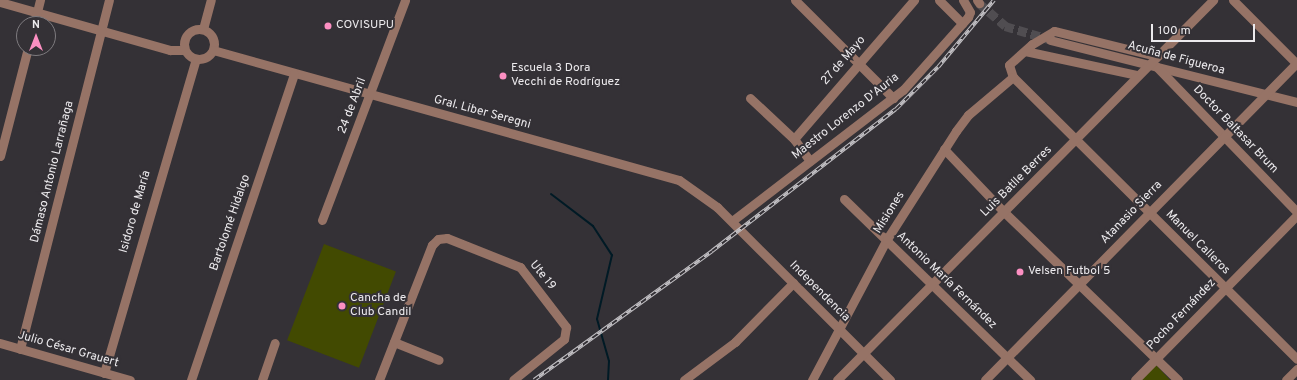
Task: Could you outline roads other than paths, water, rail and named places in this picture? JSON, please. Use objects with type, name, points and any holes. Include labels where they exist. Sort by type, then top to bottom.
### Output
[{"type":"street","points":[[36,16],[40,0]]},
{"type":"street","name":"Dámaso Antonio Larrañaga","points":[[20,349],[109,0]]},
{"type":"street","points":[[202,29],[211,0]]},
{"type":"street","name":"24 de Abril","points":[[322,220],[405,0]]},
{"type":"street","points":[[795,0],[893,98]]},
{"type":"street","name":"27 de Mayo","points":[[794,139],[858,63],[914,0]]},
{"type":"street","points":[[939,0],[962,23]]},
{"type":"street","name":"Maestro Lorenzo D'Auria","points":[[732,221],[893,98],[962,23],[970,12],[963,0]]},
{"type":"street","name":"Luis Batlle Berres","points":[[837,380],[864,354],[931,283],[1076,139],[1137,75],[1152,65],[1156,56],[1213,0]]},
{"type":"street","points":[[1233,0],[1297,63]]},
{"type":"street","points":[[0,2],[170,50],[184,50],[196,60],[204,59],[214,50],[212,35],[202,29],[187,34],[184,50]]},
{"type":"street","points":[[1013,76],[1009,66],[1025,51],[1054,31],[1156,56]]},
{"type":"street","name":"Acuña de Figueroa","points":[[1050,40],[1297,102]]},
{"type":"street","name":"Gral. Liber Seregni","points":[[214,50],[294,74],[669,176],[696,190],[732,221]]},
{"type":"street","points":[[1025,51],[1137,75]]},
{"type":"street","points":[[0,156],[26,56]]},
{"type":"street","name":"Isidoro de María","points":[[108,376],[196,60]]},
{"type":"street","name":"Atanasio Sierra","points":[[985,380],[1150,212],[1224,134],[1297,63]]},
{"type":"street","name":"Doctor Baltasar Brum","points":[[1152,65],[1224,134],[1297,214]]},
{"type":"street","name":"Bartolomé Hidalgo","points":[[191,380],[294,74]]},
{"type":"street","name":"Manuel Calleros","points":[[1013,76],[1297,359]]},
{"type":"street","name":"Misiones","points":[[812,380],[887,240],[944,149],[968,114],[1013,76]]},
{"type":"street","points":[[750,98],[794,139],[810,161]]},
{"type":"street","points":[[944,149],[1078,286],[1178,380]]},
{"type":"street","name":"Antonio María Fernández","points":[[844,199],[1030,380]]},
{"type":"street","name":"Pocho Fernández","points":[[1135,380],[1297,214]]},
{"type":"street","name":"Independencia","points":[[732,221],[890,380]]},
{"type":"street","name":"Ute 19","points":[[394,342],[429,251],[438,239],[458,241],[520,267],[568,333],[513,380]]},
{"type":"street","points":[[684,380],[735,342],[793,282]]},
{"type":"street","points":[[379,380],[394,342],[439,360]]},
{"type":"street","name":"Julio César Grauert","points":[[0,343],[108,376],[130,380]]},
{"type":"street","points":[[262,380],[275,343]]},
{"type":"street","points":[[1286,380],[1297,369]]},
{"type":"waterway","points":[[551,194],[593,226],[612,255],[597,319],[609,361],[608,380]]},
{"type":"tunnel","points":[[979,3],[1005,26],[1049,39]]},
{"type":"railway","points":[[534,380],[712,251],[896,109],[938,67],[994,0]]},
{"type":"place","name":"COVISUPU","points":[[328,26]]},
{"type":"place","name":"Escuela 3 Dora Vecchi de Rodríguez","points":[[503,76]]},
{"type":"place","name":"Velsen Futbol 5","points":[[1020,272]]},
{"type":"place","name":"Cancha de Club Candil","points":[[342,306]]}]
